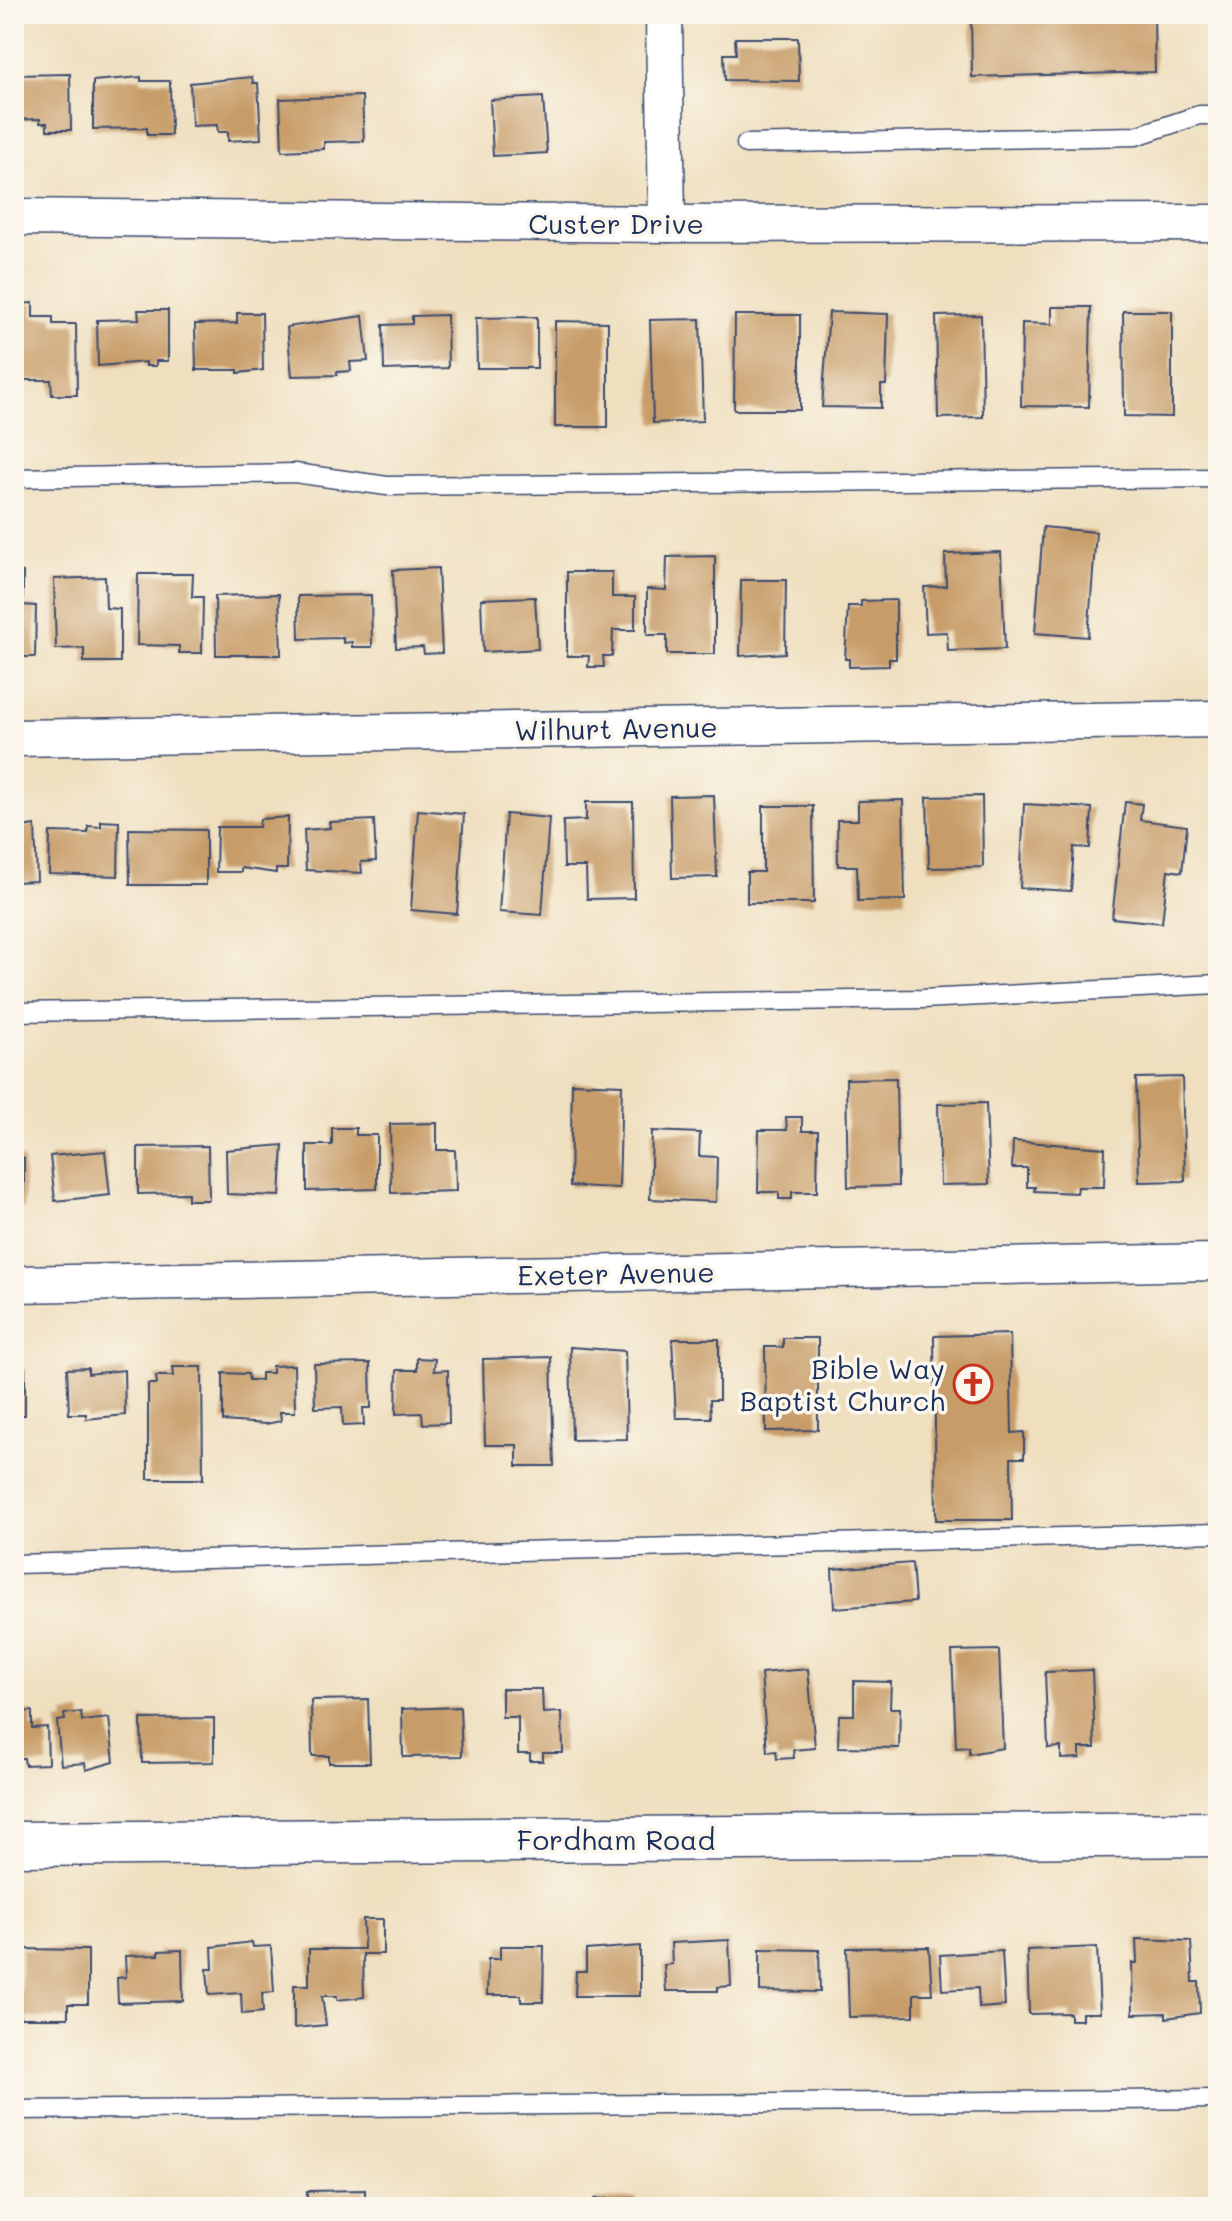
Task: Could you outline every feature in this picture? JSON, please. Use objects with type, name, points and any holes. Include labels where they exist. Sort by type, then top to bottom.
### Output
[{"type":"street","points":[[664,14],[667,224]]},
{"type":"street","name":"Custer Drive","points":[[14,217],[667,224],[1218,223]]},
{"type":"street","name":"Wilhurt Avenue","points":[[14,738],[1218,719]]},
{"type":"street","name":"Exeter Avenue","points":[[14,1284],[1218,1262]]},
{"type":"street","name":"Fordham Road","points":[[14,1844],[1218,1834]]},
{"type":"lane","points":[[746,144],[1136,136],[1199,115],[1218,115]]},
{"type":"lane","points":[[14,478],[295,473],[387,486],[1218,478]]},
{"type":"lane","points":[[14,1012],[906,999],[1218,984]]},
{"type":"lane","points":[[14,1564],[1218,1533]]},
{"type":"lane","points":[[14,2110],[1218,2099]]},
{"type":"building","points":[[971,14],[1053,14],[1053,18],[1154,15],[1155,72],[972,77]]},
{"type":"building","points":[[735,38],[798,38],[799,81],[725,80],[724,54],[736,54]]},
{"type":"building","points":[[70,74],[71,130],[47,130],[47,123],[40,123],[40,119],[14,120],[14,75]]},
{"type":"building","points":[[141,77],[141,81],[170,81],[171,135],[147,135],[147,128],[93,129],[93,81]]},
{"type":"building","points":[[252,77],[253,83],[258,83],[261,139],[228,141],[228,132],[218,132],[217,125],[192,126],[190,83]]},
{"type":"building","points":[[362,96],[364,141],[324,142],[324,149],[282,151],[280,99]]},
{"type":"building","points":[[543,97],[547,153],[493,156],[490,100]]},
{"type":"building","points":[[33,303],[33,317],[53,317],[53,324],[76,324],[77,395],[52,395],[51,380],[14,380],[14,304]]},
{"type":"building","points":[[1052,307],[1091,307],[1089,407],[1021,406],[1022,323],[1052,324]]},
{"type":"building","points":[[138,310],[168,310],[168,361],[156,361],[156,366],[146,366],[146,362],[98,366],[97,320],[139,319]]},
{"type":"building","points":[[1123,311],[1172,311],[1172,417],[1124,416]]},
{"type":"building","points":[[829,312],[888,314],[886,385],[881,385],[881,408],[822,407]]},
{"type":"building","points":[[237,313],[262,313],[263,370],[238,373],[238,370],[196,370],[195,324],[237,323]]},
{"type":"building","points":[[447,315],[448,368],[384,370],[383,325],[412,324],[412,316]]},
{"type":"building","points":[[735,315],[800,315],[800,410],[734,410]]},
{"type":"building","points":[[981,315],[983,417],[938,418],[936,316]]},
{"type":"building","points":[[363,316],[368,361],[350,362],[351,371],[337,372],[337,375],[292,376],[287,327]]},
{"type":"building","points":[[537,317],[537,368],[477,368],[476,318]]},
{"type":"building","points":[[700,319],[703,421],[653,423],[650,320]]},
{"type":"building","points":[[555,321],[608,322],[608,427],[555,427]]},
{"type":"building","points":[[1043,527],[1096,532],[1088,637],[1035,633]]},
{"type":"building","points":[[1001,552],[1005,649],[948,651],[947,632],[926,633],[924,587],[946,586],[945,554]]},
{"type":"building","points":[[715,556],[715,654],[667,654],[667,635],[647,635],[647,589],[666,590],[667,557]]},
{"type":"building","points":[[438,568],[442,653],[424,654],[423,647],[396,648],[393,570]]},
{"type":"building","points":[[14,572],[23,572],[23,605],[36,606],[35,657],[14,657]]},
{"type":"building","points":[[567,572],[612,572],[612,597],[635,597],[635,630],[613,630],[612,656],[603,656],[604,667],[588,667],[589,656],[567,656]]},
{"type":"building","points":[[138,574],[193,574],[192,597],[203,597],[202,653],[179,653],[179,646],[137,645]]},
{"type":"building","points":[[105,577],[106,608],[120,609],[120,662],[84,662],[84,648],[56,649],[54,579]]},
{"type":"building","points":[[741,580],[786,580],[785,653],[740,656]]},
{"type":"building","points":[[279,594],[281,655],[216,655],[215,596]]},
{"type":"building","points":[[371,595],[372,647],[352,647],[352,642],[343,643],[343,638],[299,639],[298,596]]},
{"type":"building","points":[[535,597],[538,649],[483,652],[481,599]]},
{"type":"building","points":[[896,600],[896,659],[889,659],[889,666],[849,667],[849,659],[845,659],[848,606],[861,606],[861,601]]},
{"type":"building","points":[[714,795],[717,877],[672,878],[670,796]]},
{"type":"building","points":[[982,796],[983,867],[929,868],[927,797]]},
{"type":"building","points":[[903,800],[905,900],[858,901],[857,866],[838,866],[837,820],[858,820],[858,801]]},
{"type":"building","points":[[586,802],[633,802],[634,898],[587,899],[586,867],[564,867],[563,821],[586,820]]},
{"type":"building","points":[[1125,802],[1142,804],[1140,820],[1187,826],[1182,872],[1168,870],[1162,923],[1112,918]]},
{"type":"building","points":[[1024,804],[1092,808],[1090,848],[1074,847],[1071,891],[1020,888]]},
{"type":"building","points":[[763,806],[813,806],[814,903],[747,903],[747,872],[763,872]]},
{"type":"building","points":[[418,810],[464,814],[457,914],[411,910]]},
{"type":"building","points":[[506,814],[549,818],[542,915],[499,912]]},
{"type":"building","points":[[288,817],[287,869],[276,869],[276,873],[241,868],[241,872],[216,872],[217,827],[259,827],[260,819]]},
{"type":"building","points":[[374,820],[376,861],[361,862],[362,873],[306,870],[304,830],[330,828],[329,822]]},
{"type":"building","points":[[101,821],[119,822],[118,876],[49,874],[50,832],[88,833],[88,826],[101,827]]},
{"type":"building","points":[[35,825],[37,881],[14,882],[14,828]]},
{"type":"building","points":[[129,829],[206,830],[206,885],[130,885]]},
{"type":"building","points":[[1182,1077],[1185,1181],[1139,1182],[1136,1078]]},
{"type":"building","points":[[896,1078],[898,1186],[848,1187],[846,1079]]},
{"type":"building","points":[[572,1083],[622,1085],[619,1188],[570,1186]]},
{"type":"building","points":[[986,1103],[989,1184],[940,1185],[938,1104]]},
{"type":"building","points":[[786,1117],[802,1117],[802,1131],[818,1131],[817,1192],[792,1192],[792,1199],[779,1199],[779,1192],[758,1192],[759,1130],[787,1130]]},
{"type":"building","points":[[437,1123],[437,1150],[455,1150],[456,1191],[391,1193],[390,1124]]},
{"type":"building","points":[[332,1128],[356,1128],[356,1135],[377,1135],[377,1189],[307,1191],[307,1145],[332,1145]]},
{"type":"building","points":[[652,1131],[700,1133],[699,1156],[717,1157],[716,1202],[650,1199]]},
{"type":"building","points":[[1013,1141],[1105,1148],[1104,1187],[1078,1187],[1077,1193],[1034,1191],[1035,1187],[1027,1187],[1027,1168],[1012,1168]]},
{"type":"building","points":[[283,1145],[280,1196],[227,1194],[226,1150]]},
{"type":"building","points":[[208,1146],[209,1200],[188,1200],[188,1193],[138,1194],[138,1147]]},
{"type":"building","points":[[105,1151],[110,1195],[55,1201],[50,1156]]},
{"type":"building","points":[[14,1158],[24,1158],[24,1208],[14,1208]]},
{"type":"building","name":"Bible Way Baptist Church","points":[[1010,1334],[1012,1433],[1024,1432],[1024,1458],[1011,1458],[1012,1520],[936,1520],[934,1336]]},
{"type":"building","points":[[783,1338],[818,1338],[818,1430],[766,1431],[765,1347],[783,1347]]},
{"type":"building","points":[[672,1339],[719,1339],[719,1400],[710,1400],[711,1418],[676,1418]]},
{"type":"building","points":[[570,1347],[625,1351],[627,1439],[572,1440]]},
{"type":"building","points":[[551,1357],[554,1466],[517,1466],[517,1445],[485,1445],[483,1359]]},
{"type":"building","points":[[417,1358],[435,1359],[434,1371],[448,1370],[449,1423],[423,1424],[422,1413],[396,1414],[397,1370],[417,1370]]},
{"type":"building","points":[[370,1363],[371,1408],[363,1408],[364,1425],[343,1426],[342,1407],[315,1408],[314,1364]]},
{"type":"building","points":[[294,1365],[295,1412],[280,1412],[281,1421],[266,1424],[223,1421],[223,1373],[248,1374],[249,1380],[261,1380],[261,1373],[272,1373],[272,1366]]},
{"type":"building","points":[[173,1367],[202,1367],[203,1479],[148,1479],[148,1384],[157,1384],[156,1376],[174,1376]]},
{"type":"building","points":[[14,1368],[25,1368],[25,1415],[14,1415]]},
{"type":"building","points":[[88,1368],[88,1374],[124,1370],[125,1415],[86,1419],[86,1414],[69,1414],[67,1369]]},
{"type":"building","points":[[912,1563],[915,1602],[834,1608],[832,1569]]},
{"type":"building","points":[[999,1650],[1003,1748],[969,1754],[969,1747],[956,1748],[952,1651]]},
{"type":"building","points":[[808,1669],[815,1748],[793,1750],[794,1758],[777,1759],[776,1751],[767,1752],[761,1673]]},
{"type":"building","points":[[1092,1670],[1095,1748],[1080,1748],[1080,1758],[1061,1759],[1061,1747],[1048,1748],[1045,1672]]},
{"type":"building","points":[[854,1681],[891,1682],[890,1708],[900,1708],[899,1748],[838,1747],[839,1715],[854,1715]]},
{"type":"building","points":[[502,1689],[542,1689],[543,1713],[562,1712],[563,1753],[543,1753],[543,1761],[530,1761],[530,1754],[518,1754],[518,1717],[502,1717]]},
{"type":"building","points":[[368,1699],[370,1763],[329,1763],[329,1756],[312,1756],[311,1700]]},
{"type":"building","points":[[21,1707],[21,1712],[32,1711],[32,1728],[47,1727],[48,1764],[25,1765],[24,1758],[14,1758],[14,1708]]},
{"type":"building","points":[[460,1707],[462,1756],[403,1757],[402,1709]]},
{"type":"building","points":[[81,1712],[82,1721],[109,1718],[114,1762],[86,1770],[85,1763],[61,1765],[57,1721],[65,1720],[64,1714]]},
{"type":"building","points":[[214,1718],[214,1762],[142,1763],[141,1719]]},
{"type":"building","points":[[363,1919],[383,1919],[383,1954],[363,1954],[364,1997],[337,2000],[337,1996],[322,1996],[326,2025],[294,2028],[294,1985],[309,1985],[309,1949],[364,1949]]},
{"type":"building","points":[[1136,1939],[1191,1941],[1193,1982],[1199,1982],[1200,2013],[1166,2018],[1166,2013],[1133,2014],[1132,1963],[1137,1963]]},
{"type":"building","points":[[729,1940],[731,1986],[718,1987],[718,1991],[666,1991],[664,1965],[672,1964],[671,1943]]},
{"type":"building","points":[[252,1942],[253,1947],[271,1946],[274,1992],[262,1993],[263,2012],[242,2014],[241,1993],[209,1995],[207,1969],[213,1969],[212,1947]]},
{"type":"building","points":[[500,1946],[544,1946],[543,2002],[521,2002],[521,1995],[487,1995],[488,1959],[500,1959]]},
{"type":"building","points":[[640,1946],[640,1996],[575,1996],[576,1971],[586,1971],[586,1950]]},
{"type":"building","points":[[929,1947],[932,1994],[914,1994],[914,2016],[849,2017],[847,1948]]},
{"type":"building","points":[[1097,1947],[1100,2013],[1082,2013],[1082,2020],[1070,2020],[1070,2013],[1029,2014],[1027,1950]]},
{"type":"building","points":[[21,1949],[88,1950],[88,2004],[68,2004],[68,2018],[20,2018]]},
{"type":"building","points":[[760,1949],[819,1950],[820,1992],[760,1991]]},
{"type":"building","points":[[182,1950],[183,2001],[118,2003],[117,1978],[126,1977],[125,1956],[159,1955],[159,1951]]},
{"type":"building","points":[[1002,1951],[1005,2006],[979,2008],[978,1988],[942,1990],[940,1955]]},
{"type":"building","points":[[365,2190],[365,2207],[307,2207],[307,2191]]},
{"type":"building","points":[[637,2198],[637,2207],[594,2207],[595,2199]]},
{"type":"place","name":"Bible Way Baptist Church","points":[[973,1384]]}]
